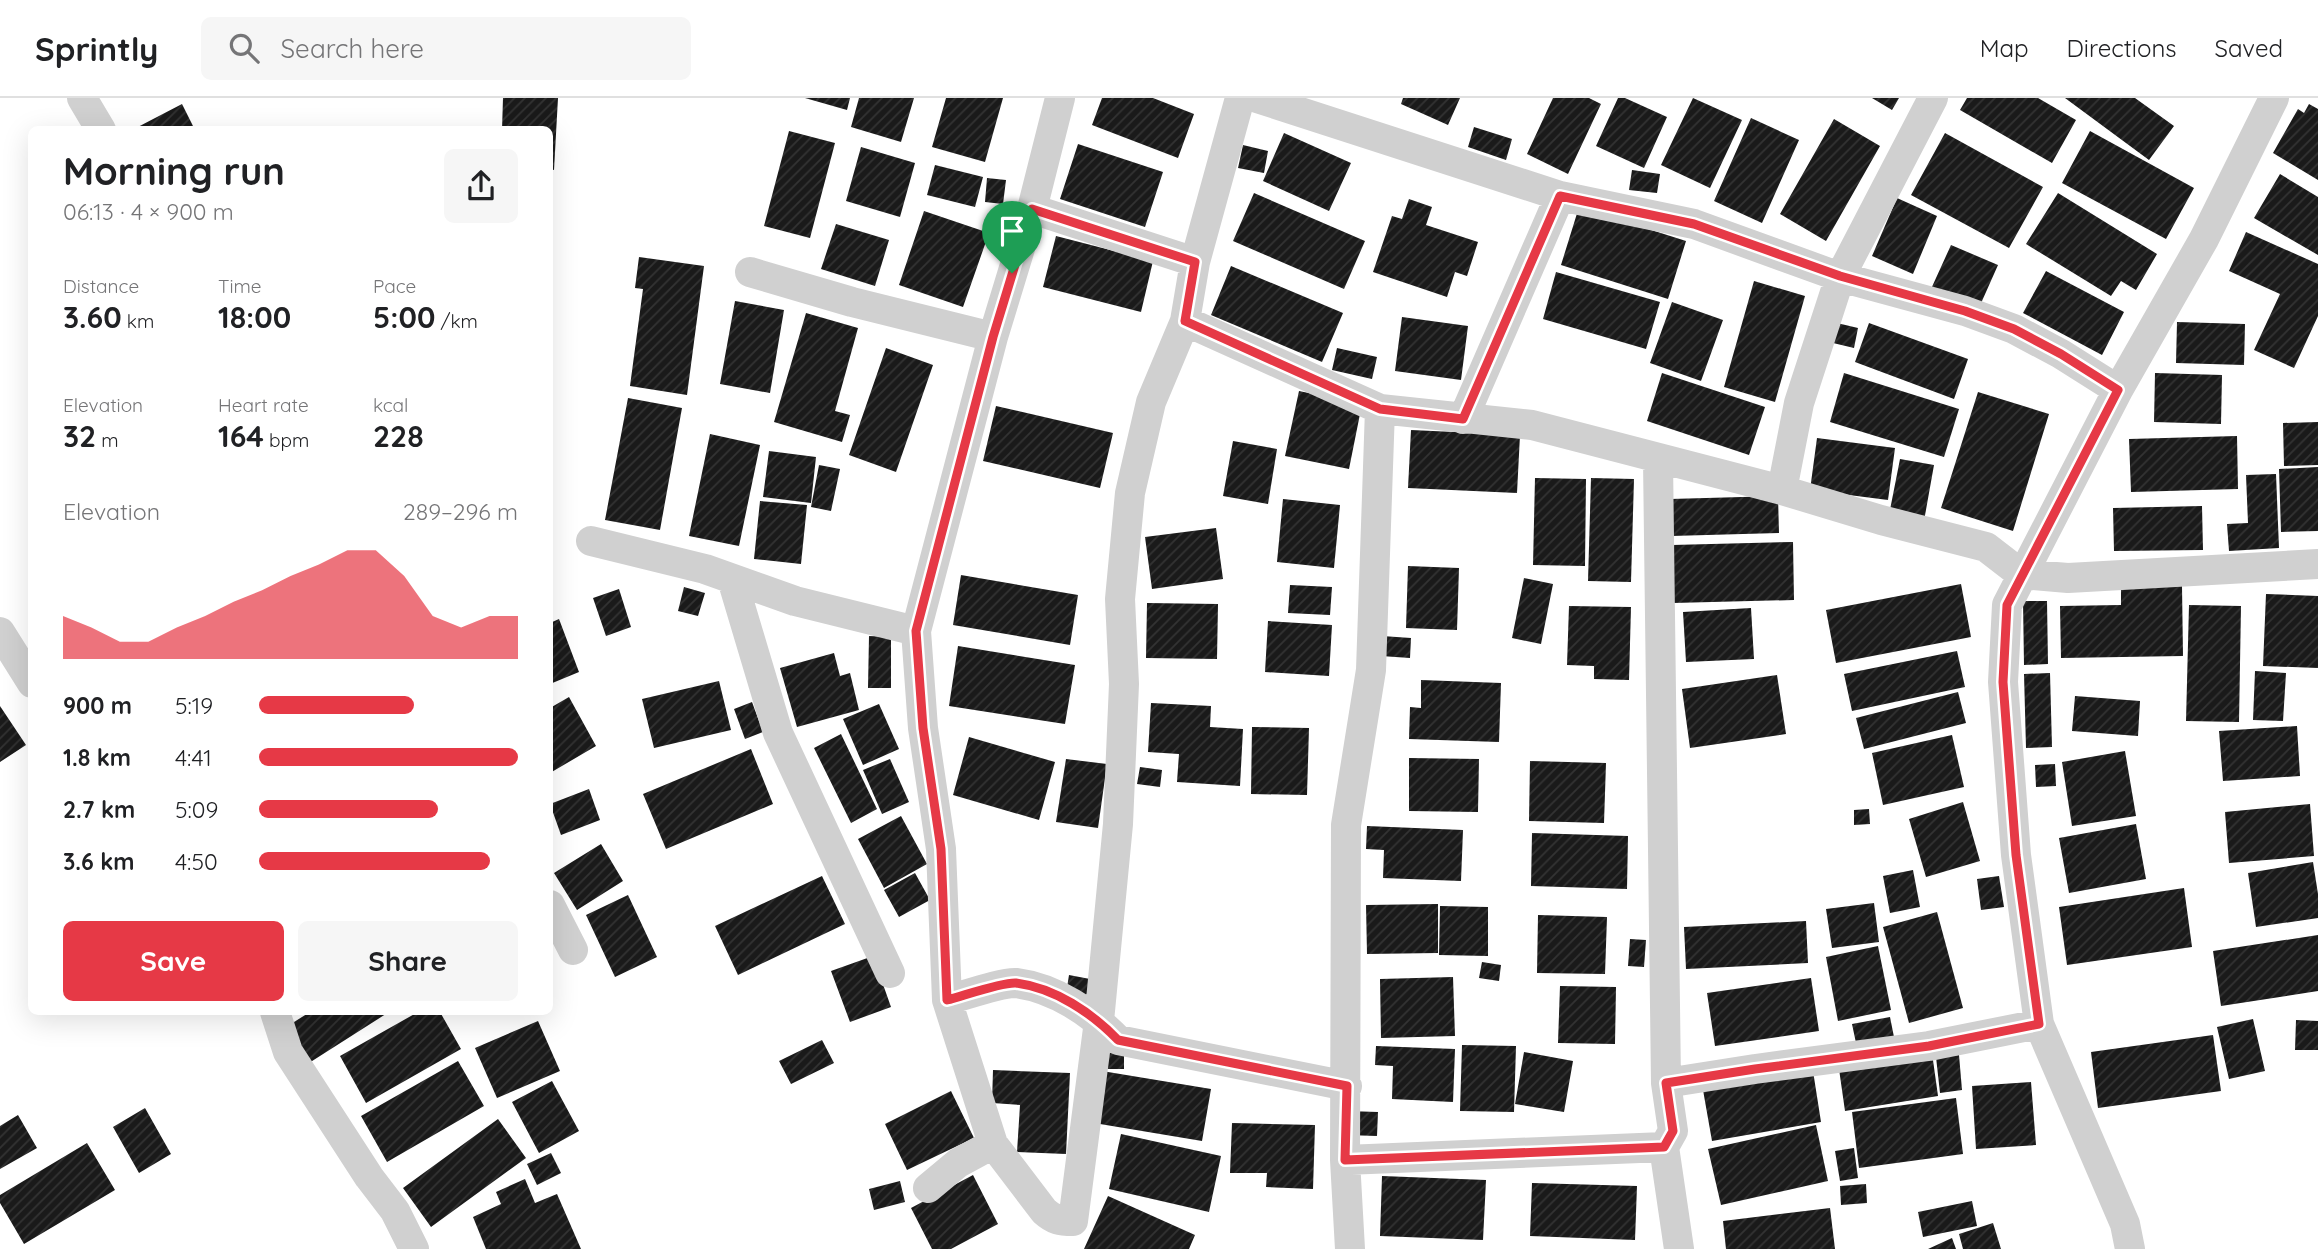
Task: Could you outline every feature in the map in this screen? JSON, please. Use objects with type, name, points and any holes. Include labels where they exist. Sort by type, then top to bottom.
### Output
[{"type":"street","points":[[82,98],[99,126]]},
{"type":"street","points":[[1060,98],[1032,209],[993,337],[916,631],[923,728],[941,849],[947,1000],[993,1144],[1044,1211],[1060,1221],[1073,1221],[1099,1021],[1118,824],[1124,684],[1120,599],[1130,493],[1152,402],[1185,321],[1195,262],[1240,98]]},
{"type":"street","points":[[1257,98],[1560,196],[1694,224],[1840,276],[1965,311],[2014,329],[2061,354],[2118,390]]},
{"type":"street","points":[[1782,490],[1799,403],[1840,276],[1933,98]]},
{"type":"street","points":[[2130,1249],[2125,1224],[2039,1024],[2016,855],[2003,682],[2007,605],[2021,573],[2118,390],[2204,239],[2274,98]]},
{"type":"street","points":[[1463,419],[1560,196]]},
{"type":"street","points":[[1032,209],[1195,262]]},
{"type":"street","points":[[750,272],[852,302],[993,337]]},
{"type":"street","points":[[1185,321],[1380,409],[1532,425],[1658,460],[1782,490],[1881,520],[1986,547],[2021,573],[2068,578],[2318,564]]},
{"type":"street","points":[[1350,1249],[1345,1160],[1346,825],[1371,670],[1380,409]]},
{"type":"street","points":[[1658,460],[1666,1083],[1673,1131],[1664,1147],[1679,1249]]},
{"type":"street","points":[[591,541],[705,569],[795,601],[916,631]]},
{"type":"street","points":[[732,579],[778,733],[890,973]]},
{"type":"street","points":[[0,632],[28,677]]},
{"type":"street","points":[[553,911],[573,950]]},
{"type":"street","points":[[947,1000],[1014,983],[1062,997],[1099,1021],[1118,1040],[1347,1086]]},
{"type":"street","points":[[276,1015],[288,1052],[369,1177],[395,1211],[414,1249]]},
{"type":"street","points":[[1666,1083],[1929,1046],[2039,1024]]},
{"type":"street","points":[[928,1188],[958,1163],[993,1144]]},
{"type":"street","points":[[1345,1160],[1664,1147]]},
{"type":"building","points":[[503,98],[558,98],[554,170],[553,126],[502,126]]},
{"type":"building","points":[[805,98],[850,98],[847,110]]},
{"type":"building","points":[[859,98],[914,98],[901,142],[851,127]]},
{"type":"building","points":[[946,98],[1003,98],[985,162],[932,147]]},
{"type":"building","points":[[1102,98],[1153,98],[1194,114],[1178,158],[1092,125]]},
{"type":"building","points":[[1403,98],[1460,98],[1448,125],[1401,104]]},
{"type":"building","points":[[1553,98],[1589,98],[1601,104],[1568,174],[1527,154]]},
{"type":"building","points":[[1618,98],[1625,98],[1667,117],[1644,168],[1596,146]]},
{"type":"building","points":[[1693,98],[1742,120],[1710,188],[1661,165]]},
{"type":"building","points":[[1872,98],[1899,98],[1892,110]]},
{"type":"building","points":[[1967,98],[2038,98],[2076,120],[2052,163],[1960,110]]},
{"type":"building","points":[[2065,98],[2135,98],[2174,126],[2149,160]]},
{"type":"building","points":[[182,104],[193,126],[140,126]]},
{"type":"building","points":[[2309,104],[2318,109],[2318,180],[2273,153],[2298,109],[2304,113]]},
{"type":"building","points":[[1751,118],[1799,140],[1762,223],[1714,201]]},
{"type":"building","points":[[1834,119],[1880,146],[1826,241],[1780,214]]},
{"type":"building","points":[[1474,127],[1512,139],[1506,160],[1468,147]]},
{"type":"building","points":[[789,131],[835,143],[810,238],[764,226]]},
{"type":"building","points":[[2090,131],[2194,188],[2166,239],[2062,183]]},
{"type":"building","points":[[1284,133],[1351,163],[1329,211],[1263,181]]},
{"type":"building","points":[[1945,133],[2043,187],[2009,248],[1911,195]]},
{"type":"building","points":[[1078,144],[1163,172],[1145,227],[1060,199]]},
{"type":"building","points":[[1243,145],[1268,151],[1264,173],[1238,168]]},
{"type":"building","points":[[861,147],[915,163],[900,217],[846,201]]},
{"type":"building","points":[[935,165],[983,177],[975,207],[927,195]]},
{"type":"building","points":[[1632,170],[1660,174],[1657,193],[1629,190]]},
{"type":"building","points":[[2280,174],[2318,197],[2318,255],[2254,218]]},
{"type":"building","points":[[987,178],[1006,180],[1003,204],[985,202]]},
{"type":"building","points":[[1254,193],[1365,241],[1344,289],[1233,241]]},
{"type":"building","points":[[2058,193],[2157,254],[2136,290],[2121,281],[2111,296],[2026,244]]},
{"type":"building","points":[[1897,198],[1937,216],[1913,274],[1872,256]]},
{"type":"building","points":[[1409,199],[1432,207],[1426,225],[1478,242],[1467,276],[1455,272],[1447,297],[1373,272],[1392,216],[1402,219]]},
{"type":"building","points":[[1579,207],[1686,241],[1668,299],[1561,265]]},
{"type":"building","points":[[924,211],[989,233],[963,307],[899,285]]},
{"type":"building","points":[[836,224],[889,240],[875,286],[821,269]]},
{"type":"building","points":[[2246,232],[2318,264],[2318,316],[2294,368],[2254,350],[2280,294],[2229,271]]},
{"type":"building","points":[[1056,236],[1153,261],[1141,312],[1043,287]]},
{"type":"building","points":[[1951,245],[1998,265],[1978,310],[1931,289]]},
{"type":"building","points":[[639,257],[704,266],[687,395],[630,386],[643,289],[635,288]]},
{"type":"building","points":[[1231,266],[1343,313],[1322,362],[1211,315]]},
{"type":"building","points":[[2046,271],[2124,312],[2102,355],[2023,313]]},
{"type":"building","points":[[1556,272],[1660,302],[1646,349],[1543,319]]},
{"type":"building","points":[[1754,281],[1805,296],[1775,402],[1724,387]]},
{"type":"building","points":[[735,301],[784,310],[770,393],[720,384]]},
{"type":"building","points":[[1672,302],[1723,320],[1701,381],[1650,363]]},
{"type":"building","points":[[806,313],[858,328],[835,411],[850,415],[842,442],[774,422]]},
{"type":"building","points":[[1402,317],[1468,326],[1461,380],[1395,371]]},
{"type":"building","points":[[2177,322],[2245,324],[2244,365],[2176,363]]},
{"type":"building","points":[[1837,323],[1858,328],[1854,348],[1833,343]]},
{"type":"building","points":[[1869,323],[1968,359],[1954,399],[1855,362]]},
{"type":"building","points":[[886,348],[933,365],[896,472],[849,455]]},
{"type":"building","points":[[1337,348],[1377,357],[1372,379],[1332,370]]},
{"type":"building","points":[[1662,373],[1765,407],[1749,455],[1647,421]]},
{"type":"building","points":[[1844,373],[1959,409],[1944,457],[1830,422]]},
{"type":"building","points":[[2155,373],[2222,375],[2221,424],[2154,422]]},
{"type":"building","points":[[1299,391],[1362,404],[1349,469],[1285,456]]},
{"type":"building","points":[[1978,392],[2049,414],[2013,531],[1941,508]]},
{"type":"building","points":[[628,398],[682,408],[660,530],[605,520]]},
{"type":"building","points":[[996,406],[1113,433],[1100,488],[983,461]]},
{"type":"building","points":[[2318,422],[2318,465],[2284,466],[2283,423]]},
{"type":"building","points":[[1411,430],[1520,435],[1517,493],[1408,488]]},
{"type":"building","points":[[710,434],[760,445],[739,546],[689,536]]},
{"type":"building","points":[[2237,436],[2238,489],[2131,492],[2129,439]]},
{"type":"building","points":[[1817,438],[1895,448],[1888,500],[1810,490]]},
{"type":"building","points":[[1233,441],[1277,449],[1268,504],[1223,496]]},
{"type":"building","points":[[769,451],[816,457],[811,503],[763,497]]},
{"type":"building","points":[[1900,459],[1934,465],[1924,521],[1889,515]]},
{"type":"building","points":[[819,465],[840,469],[831,511],[811,507]]},
{"type":"building","points":[[2318,467],[2318,531],[2281,532],[2279,469]]},
{"type":"building","points":[[2276,474],[2279,548],[2229,551],[2227,524],[2248,523],[2246,475]]},
{"type":"building","points":[[1535,478],[1586,479],[1585,566],[1533,565]]},
{"type":"building","points":[[1591,478],[1634,479],[1631,582],[1588,581]]},
{"type":"building","points":[[1778,496],[1779,533],[1671,536],[1670,499]]},
{"type":"building","points":[[1283,499],[1340,505],[1334,568],[1277,562]]},
{"type":"building","points":[[760,501],[807,505],[801,564],[754,559]]},
{"type":"building","points":[[2202,506],[2203,550],[2114,551],[2113,508]]},
{"type":"building","points":[[1216,528],[1223,579],[1152,589],[1145,537]]},
{"type":"building","points":[[1793,542],[1794,600],[1673,603],[1672,545]]},
{"type":"building","points":[[1408,566],[1459,568],[1457,630],[1406,628]]},
{"type":"building","points":[[961,575],[1078,595],[1070,645],[953,625]]},
{"type":"building","points":[[1524,578],[1553,584],[1541,644],[1512,638]]},
{"type":"building","points":[[1961,584],[1971,637],[1836,663],[1826,610]]},
{"type":"building","points":[[1290,585],[1332,587],[1330,615],[1288,613]]},
{"type":"building","points":[[2182,586],[2183,656],[2061,658],[2060,606],[2121,605],[2121,587]]},
{"type":"building","points":[[684,587],[705,593],[698,616],[678,611]]},
{"type":"building","points":[[619,589],[631,627],[606,636],[593,598]]},
{"type":"building","points":[[2266,594],[2318,596],[2318,668],[2263,666]]},
{"type":"building","points":[[2023,601],[2047,601],[2048,664],[2024,665]]},
{"type":"building","points":[[1147,603],[1218,604],[1217,659],[1146,658]]},
{"type":"building","points":[[2189,605],[2241,606],[2239,722],[2186,721]]},
{"type":"building","points":[[1569,606],[1631,607],[1629,680],[1594,679],[1594,666],[1567,665]]},
{"type":"building","points":[[1751,608],[1754,659],[1686,662],[1683,612]]},
{"type":"building","points":[[559,619],[579,672],[553,683],[553,622]]},
{"type":"building","points":[[1268,621],[1332,625],[1329,676],[1265,672]]},
{"type":"building","points":[[869,636],[891,637],[891,688],[868,688]]},
{"type":"building","points":[[1382,636],[1411,638],[1410,658],[1381,656]]},
{"type":"building","points":[[958,646],[1075,665],[1065,724],[949,706]]},
{"type":"building","points":[[1957,651],[1965,687],[1852,711],[1844,674]]},
{"type":"building","points":[[834,653],[840,676],[850,673],[859,710],[797,727],[780,668]]},
{"type":"building","points":[[2255,671],[2286,673],[2283,721],[2253,720]]},
{"type":"building","points":[[2050,673],[2052,747],[2026,748],[2024,674]]},
{"type":"building","points":[[1777,675],[1786,734],[1690,748],[1682,689]]},
{"type":"building","points":[[1421,680],[1501,683],[1499,742],[1409,739],[1410,707],[1421,708]]},
{"type":"building","points":[[719,681],[731,730],[654,748],[642,699]]},
{"type":"building","points":[[1958,692],[1966,723],[1864,749],[1856,718]]},
{"type":"building","points":[[2075,696],[2140,701],[2138,736],[2072,731]]},
{"type":"building","points":[[569,697],[596,746],[553,771],[553,706]]},
{"type":"building","points":[[752,702],[763,732],[745,739],[734,709]]},
{"type":"building","points":[[1151,703],[1211,706],[1210,727],[1243,729],[1240,786],[1177,782],[1179,754],[1148,752]]},
{"type":"building","points":[[879,704],[899,749],[863,765],[843,719]]},
{"type":"building","points":[[0,706],[26,745],[0,762]]},
{"type":"building","points":[[2297,726],[2300,776],[2223,781],[2219,731]]},
{"type":"building","points":[[1252,727],[1309,728],[1307,795],[1251,794]]},
{"type":"building","points":[[841,734],[877,809],[851,823],[814,748]]},
{"type":"building","points":[[1952,735],[1964,787],[1883,805],[1872,753]]},
{"type":"building","points":[[969,737],[1055,762],[1039,820],[953,795]]},
{"type":"building","points":[[751,749],[773,804],[666,849],[643,794]]},
{"type":"building","points":[[2125,751],[2136,816],[2072,826],[2062,762]]},
{"type":"building","points":[[1409,758],[1479,759],[1478,812],[1409,811]]},
{"type":"building","points":[[890,759],[909,802],[882,814],[863,770]]},
{"type":"building","points":[[1066,759],[1107,764],[1098,828],[1056,822]]},
{"type":"building","points":[[1530,761],[1606,763],[1604,823],[1529,821]]},
{"type":"building","points":[[2055,764],[2056,786],[2036,787],[2035,765]]},
{"type":"building","points":[[1140,767],[1162,770],[1160,787],[1137,784]]},
{"type":"building","points":[[589,789],[600,820],[561,835],[553,812],[553,803]]},
{"type":"building","points":[[1963,802],[1980,861],[1926,877],[1909,819]]},
{"type":"building","points":[[2310,804],[2314,856],[2229,863],[2225,812]]},
{"type":"building","points":[[1869,809],[1870,824],[1854,825],[1854,810]]},
{"type":"building","points":[[901,816],[927,864],[884,888],[858,839]]},
{"type":"building","points":[[2136,824],[2146,879],[2069,893],[2059,838]]},
{"type":"building","points":[[1367,826],[1463,830],[1461,881],[1383,878],[1384,850],[1366,849]]},
{"type":"building","points":[[1532,833],[1628,836],[1627,889],[1531,886]]},
{"type":"building","points":[[601,844],[623,881],[577,910],[554,873]]},
{"type":"building","points":[[2313,862],[2318,894],[2318,918],[2256,927],[2248,873]]},
{"type":"building","points":[[1913,870],[1920,907],[1890,913],[1883,876]]},
{"type":"building","points":[[915,873],[930,900],[899,917],[884,890]]},
{"type":"building","points":[[822,876],[845,924],[738,975],[715,926]]},
{"type":"building","points":[[1999,876],[2004,907],[1981,910],[1977,879]]},
{"type":"building","points":[[2184,888],[2192,947],[2067,965],[2059,907]]},
{"type":"building","points":[[628,895],[657,957],[615,977],[586,915]]},
{"type":"building","points":[[1874,903],[1879,942],[1832,948],[1826,909]]},
{"type":"building","points":[[1438,904],[1438,953],[1367,954],[1366,905]]},
{"type":"building","points":[[1440,906],[1488,907],[1488,956],[1439,955]]},
{"type":"building","points":[[1937,912],[1963,1008],[1909,1023],[1883,927]]},
{"type":"building","points":[[1538,915],[1607,917],[1605,974],[1537,973]]},
{"type":"building","points":[[1806,921],[1808,963],[1686,969],[1684,927]]},
{"type":"building","points":[[2318,935],[2318,991],[2221,1006],[2213,951]]},
{"type":"building","points":[[1630,939],[1646,940],[1644,967],[1628,966]]},
{"type":"building","points":[[1878,946],[1891,1010],[1838,1021],[1826,957]]},
{"type":"building","points":[[873,956],[891,1007],[850,1022],[831,971]]},
{"type":"building","points":[[1482,962],[1501,965],[1499,981],[1479,978]]},
{"type":"building","points":[[1069,975],[1090,979],[1086,998],[1066,994]]},
{"type":"building","points":[[1453,977],[1455,1036],[1381,1038],[1380,979]]},
{"type":"building","points":[[1811,978],[1819,1031],[1715,1046],[1707,993]]},
{"type":"building","points":[[1560,986],[1616,987],[1615,1044],[1558,1043]]},
{"type":"building","points":[[305,1015],[384,1015],[309,1063],[286,1027]]},
{"type":"building","points":[[413,1015],[442,1015],[461,1049],[366,1103],[340,1056]]},
{"type":"building","points":[[1890,1017],[1894,1037],[1856,1043],[1852,1024]]},
{"type":"building","points":[[2253,1019],[2265,1071],[2229,1079],[2217,1027]]},
{"type":"building","points":[[2296,1020],[2318,1021],[2318,1050],[2295,1050]]},
{"type":"building","points":[[538,1021],[560,1071],[497,1098],[475,1048]]},
{"type":"building","points":[[2213,1035],[2221,1091],[2098,1108],[2091,1052]]},
{"type":"building","points":[[822,1040],[834,1063],[791,1084],[779,1061]]},
{"type":"building","points":[[1462,1045],[1516,1046],[1514,1112],[1460,1111]]},
{"type":"building","points":[[1376,1046],[1455,1049],[1453,1102],[1392,1099],[1393,1066],[1375,1065]]},
{"type":"building","points":[[1104,1049],[1124,1050],[1124,1069],[1104,1069]]},
{"type":"building","points":[[1524,1052],[1573,1061],[1564,1112],[1515,1104]]},
{"type":"building","points":[[1932,1053],[1938,1096],[1845,1111],[1839,1069]]},
{"type":"building","points":[[1959,1055],[1962,1090],[1940,1093],[1936,1057]]},
{"type":"building","points":[[458,1061],[484,1106],[387,1162],[361,1116]]},
{"type":"building","points":[[993,1070],[1070,1073],[1066,1154],[1017,1152],[1020,1105],[992,1103]]},
{"type":"building","points":[[1102,1071],[1211,1089],[1202,1141],[1094,1123]]},
{"type":"building","points":[[1813,1071],[1821,1122],[1712,1141],[1703,1090]]},
{"type":"building","points":[[552,1081],[579,1131],[539,1153],[512,1102]]},
{"type":"building","points":[[2031,1082],[2036,1145],[1976,1149],[1972,1086]]},
{"type":"building","points":[[951,1091],[974,1138],[907,1170],[885,1124]]},
{"type":"building","points":[[1956,1098],[1963,1154],[1859,1168],[1852,1112]]},
{"type":"building","points":[[145,1108],[171,1154],[139,1173],[113,1127]]},
{"type":"building","points":[[1347,1111],[1378,1112],[1377,1136],[1346,1135]]},
{"type":"building","points":[[18,1115],[37,1148],[0,1169],[0,1126]]},
{"type":"building","points":[[498,1119],[526,1158],[431,1227],[403,1188]]},
{"type":"building","points":[[1232,1123],[1315,1125],[1313,1189],[1266,1187],[1267,1173],[1230,1173]]},
{"type":"building","points":[[1816,1125],[1828,1181],[1721,1205],[1708,1149]]},
{"type":"building","points":[[1121,1134],[1221,1156],[1209,1212],[1109,1189]]},
{"type":"building","points":[[87,1143],[115,1190],[24,1244],[0,1203],[0,1195]]},
{"type":"building","points":[[1854,1148],[1858,1178],[1840,1181],[1835,1151]]},
{"type":"building","points":[[551,1153],[561,1173],[537,1185],[527,1164]]},
{"type":"building","points":[[973,1175],[998,1224],[951,1249],[932,1249],[911,1208]]},
{"type":"building","points":[[1382,1176],[1486,1180],[1483,1240],[1380,1236]]},
{"type":"building","points":[[525,1179],[535,1203],[557,1194],[581,1249],[486,1249],[473,1217],[501,1204],[496,1192]]},
{"type":"building","points":[[900,1181],[905,1202],[874,1210],[869,1189]]},
{"type":"building","points":[[1532,1183],[1637,1186],[1635,1240],[1530,1236]]},
{"type":"building","points":[[1866,1184],[1867,1203],[1841,1205],[1840,1186]]},
{"type":"building","points":[[1108,1196],[1195,1235],[1189,1249],[1084,1249]]},
{"type":"building","points":[[1972,1201],[1977,1226],[1923,1237],[1918,1212]]},
{"type":"building","points":[[1830,1208],[1835,1249],[1726,1249],[1723,1221]]},
{"type":"building","points":[[1993,1223],[2001,1249],[1963,1249],[1959,1234]]},
{"type":"building","points":[[1952,1238],[1956,1249],[1928,1249]]},
{"type":"route","points":[[1560,196],[1694,224],[1840,276],[1965,311],[2014,329],[2061,354],[2118,390],[2021,573],[2007,605],[2003,682],[2016,855],[2039,1024],[1929,1046],[1666,1083],[1673,1131],[1664,1147],[1345,1160],[1347,1086],[1118,1040],[1099,1021],[1062,997],[1014,983],[947,1000],[941,849],[923,728],[916,631],[1012,273],[1032,209],[1195,262],[1185,321],[1380,409],[1463,419],[1560,196]]}]
